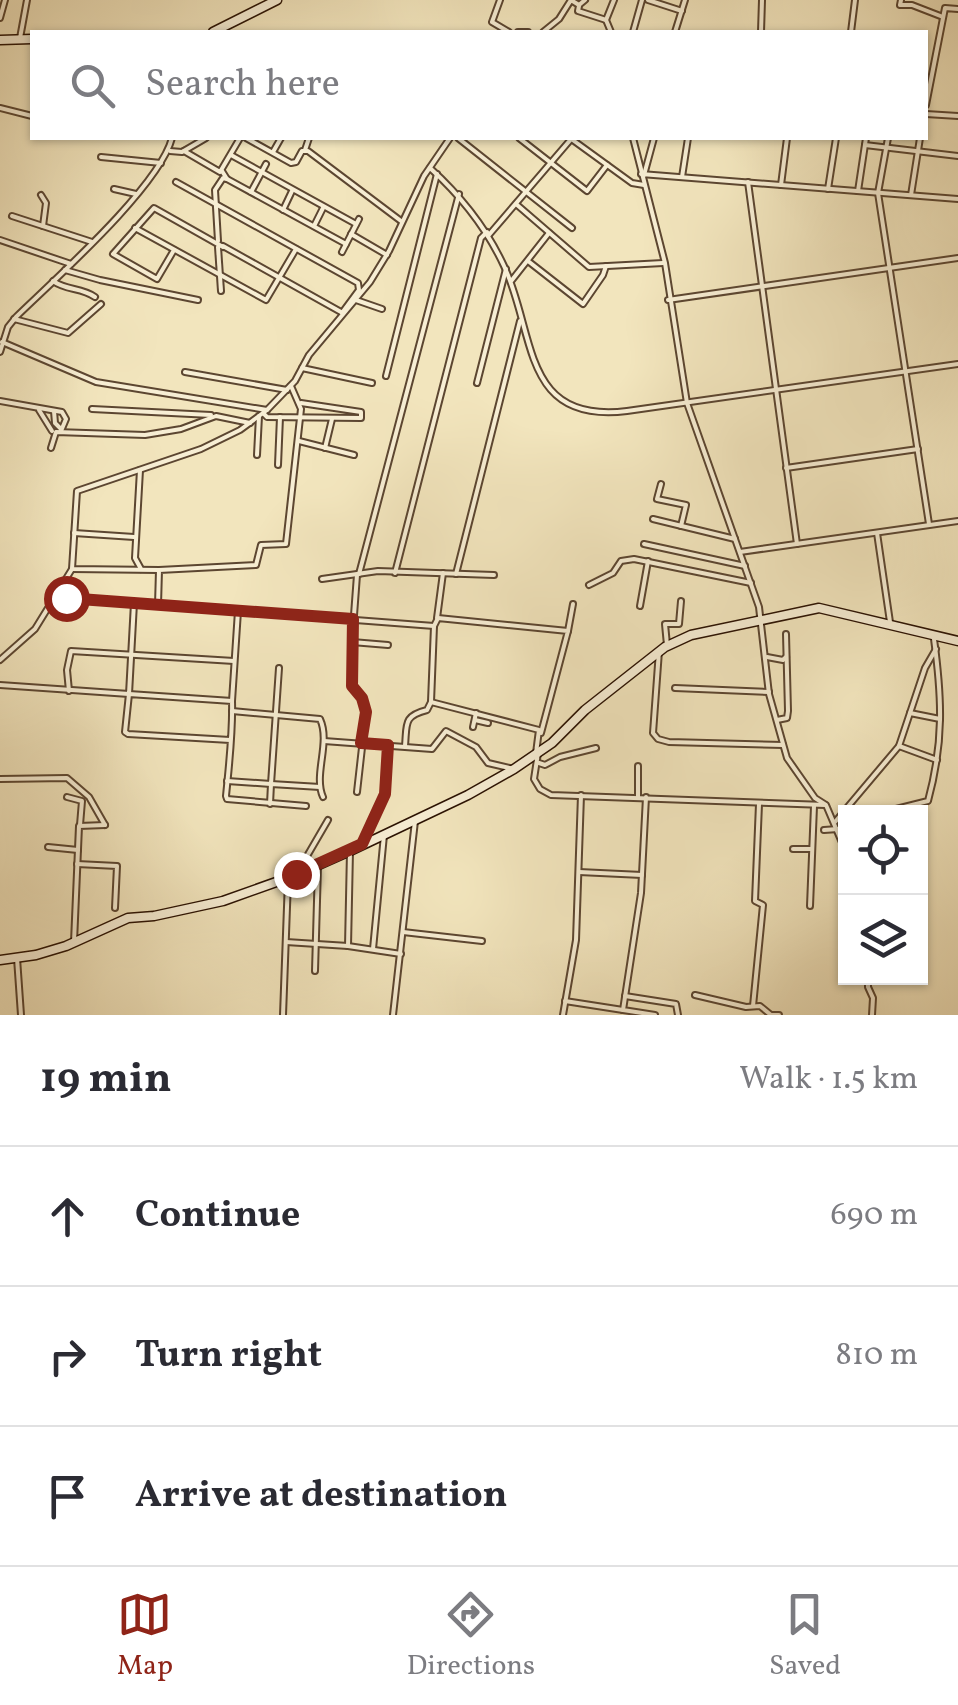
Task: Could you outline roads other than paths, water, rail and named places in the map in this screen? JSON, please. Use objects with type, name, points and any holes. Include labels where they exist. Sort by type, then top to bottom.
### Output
[{"type":"street","points":[[0,18],[5,0]]},
{"type":"street","points":[[20,38],[26,0]]},
{"type":"street","points":[[216,30],[263,3],[277,0]]},
{"type":"street","points":[[500,0],[492,22],[505,30]]},
{"type":"street","points":[[545,30],[559,20],[571,0],[579,5]]},
{"type":"street","points":[[585,0],[578,11],[606,20]]},
{"type":"street","points":[[610,30],[606,20],[614,0]]},
{"type":"street","points":[[634,30],[645,0],[682,10]]},
{"type":"street","points":[[676,30],[684,0]]},
{"type":"street","points":[[761,30],[762,0]]},
{"type":"street","points":[[850,30],[855,0]]},
{"type":"street","points":[[901,0],[900,5],[912,5],[943,17]]},
{"type":"street","points":[[928,95],[945,8],[958,9]]},
{"type":"street","points":[[0,40],[30,39]]},
{"type":"street","points":[[0,108],[30,116]]},
{"type":"street","points":[[928,114],[958,116]]},
{"type":"street","points":[[0,351],[14,319],[136,194],[161,163],[172,140]]},
{"type":"street","points":[[169,150],[184,151],[203,140]]},
{"type":"street","points":[[222,171],[246,140]]},
{"type":"street","points":[[252,140],[292,163],[309,140]]},
{"type":"street","points":[[273,152],[280,140]]},
{"type":"street","points":[[0,660],[30,636],[72,569],[76,490],[201,448],[263,413],[289,388],[309,355],[356,300],[387,254],[401,221],[449,140]]},
{"type":"street","points":[[461,140],[572,228]]},
{"type":"street","points":[[521,140],[587,191],[607,165]]},
{"type":"street","points":[[395,573],[481,238],[527,192],[569,140]]},
{"type":"street","points":[[574,140],[632,183],[644,185]]},
{"type":"street","points":[[634,140],[665,264],[687,403],[762,620],[769,692],[776,720],[798,778],[826,805],[838,828]]},
{"type":"street","points":[[642,174],[653,140]]},
{"type":"street","points":[[682,178],[688,140]]},
{"type":"street","points":[[781,185],[787,140]]},
{"type":"street","points":[[828,189],[836,140]]},
{"type":"street","points":[[858,191],[866,140]]},
{"type":"street","points":[[888,140],[878,193],[929,524]]},
{"type":"street","points":[[911,196],[920,140]]},
{"type":"street","points":[[865,145],[958,156]]},
{"type":"street","points":[[305,150],[401,221]]},
{"type":"street","points":[[128,151],[130,160]]},
{"type":"street","points":[[184,151],[217,172],[222,171]]},
{"type":"street","points":[[231,155],[357,222],[342,252]]},
{"type":"street","points":[[101,157],[161,163]]},
{"type":"street","points":[[251,192],[266,164]]},
{"type":"street","points":[[430,168],[459,194],[488,234],[511,282],[533,364],[547,387],[564,402],[583,410],[619,412],[958,364]]},
{"type":"street","points":[[222,171],[227,179],[346,244]]},
{"type":"street","points":[[386,376],[437,174]]},
{"type":"street","points":[[642,174],[958,199]]},
{"type":"street","points":[[221,291],[215,190],[223,178],[227,179]]},
{"type":"street","points":[[176,182],[359,284],[344,314]]},
{"type":"street","points":[[748,182],[797,544]]},
{"type":"street","points":[[114,189],[136,194]]},
{"type":"street","points":[[283,210],[293,190]]},
{"type":"street","points":[[357,792],[366,712],[362,698],[352,686],[358,574],[459,194]]},
{"type":"street","points":[[41,195],[46,203],[44,226]]},
{"type":"street","points":[[516,204],[588,267],[665,264]]},
{"type":"street","points":[[314,226],[324,206]]},
{"type":"street","points":[[174,250],[158,279],[113,255],[154,208],[344,314]]},
{"type":"street","points":[[12,216],[92,242]]},
{"type":"street","points":[[134,228],[266,300],[296,249]]},
{"type":"street","points":[[511,282],[549,233]]},
{"type":"street","points":[[351,234],[387,254]]},
{"type":"street","points":[[0,240],[71,264]]},
{"type":"street","points":[[668,300],[958,258]]},
{"type":"street","points":[[528,260],[583,304],[606,266]]},
{"type":"street","points":[[65,270],[198,300]]},
{"type":"street","points":[[477,382],[506,270]]},
{"type":"street","points":[[53,280],[65,289],[85,290],[95,297]]},
{"type":"street","points":[[356,300],[382,309]]},
{"type":"street","points":[[14,319],[68,333],[101,304]]},
{"type":"street","points":[[456,574],[521,319]]},
{"type":"street","points":[[2,342],[96,382],[263,413],[267,418],[360,420],[362,414],[301,403]]},
{"type":"street","points":[[302,368],[372,383]]},
{"type":"street","points":[[72,569],[256,566],[261,545],[286,544],[301,403],[289,388],[185,372]]},
{"type":"street","points":[[0,401],[65,415],[61,432]]},
{"type":"street","points":[[92,409],[216,416],[250,423]]},
{"type":"street","points":[[39,410],[52,431]]},
{"type":"street","points":[[54,412],[61,432]]},
{"type":"street","points":[[257,455],[263,413]]},
{"type":"street","points":[[51,448],[56,432],[145,435],[181,429],[216,416]]},
{"type":"street","points":[[278,465],[280,417]]},
{"type":"street","points":[[326,448],[332,418]]},
{"type":"street","points":[[299,441],[354,455]]},
{"type":"street","points":[[786,468],[918,448]]},
{"type":"street","points":[[140,470],[135,558],[140,569]]},
{"type":"street","points":[[661,484],[658,499],[686,505],[681,526]]},
{"type":"street","points":[[653,519],[735,538]]},
{"type":"street","points":[[740,552],[958,521]]},
{"type":"street","points":[[74,532],[136,537]]},
{"type":"street","points":[[877,533],[890,622]]},
{"type":"street","points":[[644,544],[745,566]]},
{"type":"street","points":[[589,585],[614,573],[621,561],[648,561],[750,583]]},
{"type":"street","points":[[640,606],[648,561]]},
{"type":"street","points":[[362,564],[373,572]]},
{"type":"street","points":[[158,605],[159,570]]},
{"type":"street","points":[[322,580],[373,572],[494,575]]},
{"type":"street","points":[[405,746],[408,720],[413,713],[427,710],[431,702],[442,573]]},
{"type":"street","points":[[55,596],[568,631]]},
{"type":"street","points":[[681,601],[679,624],[665,624],[654,733],[658,739],[784,745]]},
{"type":"street","points":[[134,603],[125,732],[230,740]]},
{"type":"street","points":[[573,604],[541,732],[534,779],[540,789],[551,795],[826,805]]},
{"type":"street","points":[[0,960],[74,942],[128,918],[223,902],[292,877],[350,850],[537,756],[584,710],[663,648],[691,635],[819,608],[958,641]]},
{"type":"street","points":[[238,611],[228,800],[306,806]]},
{"type":"street","points":[[776,720],[787,718],[786,634]]},
{"type":"street","points":[[912,805],[928,801],[939,760],[940,673],[934,634]]},
{"type":"street","points":[[352,642],[388,644]]},
{"type":"street","points":[[824,830],[837,825],[900,746],[925,668],[936,649]]},
{"type":"street","points":[[68,690],[72,652],[234,661]]},
{"type":"street","points":[[766,656],[786,658]]},
{"type":"street","points":[[270,804],[278,668]]},
{"type":"street","points":[[0,685],[232,701]]},
{"type":"street","points":[[675,688],[769,692]]},
{"type":"street","points":[[431,702],[541,732]]},
{"type":"street","points":[[232,710],[318,718],[323,723],[320,787],[324,798]]},
{"type":"street","points":[[910,713],[941,719]]},
{"type":"street","points":[[475,716],[488,723]]},
{"type":"street","points":[[473,727],[475,716]]},
{"type":"street","points":[[324,741],[434,748],[443,732],[448,731],[476,746],[488,763],[514,769]]},
{"type":"street","points":[[362,844],[385,794],[388,745]]},
{"type":"street","points":[[900,746],[939,760]]},
{"type":"street","points":[[537,756],[545,765],[596,748]]},
{"type":"street","points":[[638,766],[638,796]]},
{"type":"street","points":[[0,779],[59,777],[74,781],[106,825],[80,825]]},
{"type":"street","points":[[227,781],[320,787]]},
{"type":"street","points":[[563,1015],[576,940],[581,795]]},
{"type":"street","points":[[68,797],[82,801],[74,942]]},
{"type":"street","points":[[623,1010],[642,875],[646,797]]},
{"type":"street","points":[[753,1006],[762,905],[755,902],[759,804]]},
{"type":"street","points":[[810,906],[814,805]]},
{"type":"street","points":[[393,1015],[415,819]]},
{"type":"street","points":[[283,1015],[292,877],[328,820]]},
{"type":"street","points":[[373,949],[384,833]]},
{"type":"street","points":[[48,848],[78,850]]},
{"type":"street","points":[[792,849],[812,849]]},
{"type":"street","points":[[348,946],[350,850]]},
{"type":"street","points":[[78,864],[117,866],[115,908]]},
{"type":"street","points":[[315,971],[318,864]]},
{"type":"street","points":[[578,872],[642,875]]},
{"type":"street","points":[[107,893],[116,894]]},
{"type":"street","points":[[403,932],[482,942]]},
{"type":"street","points":[[286,942],[400,954]]},
{"type":"street","points":[[18,958],[21,1015]]},
{"type":"street","points":[[868,985],[873,998],[872,1015]]},
{"type":"street","points":[[696,995],[760,1006],[771,1015],[779,1015]]},
{"type":"street","points":[[626,996],[676,1004],[678,1015]]},
{"type":"street","points":[[565,1001],[655,1015]]}]
